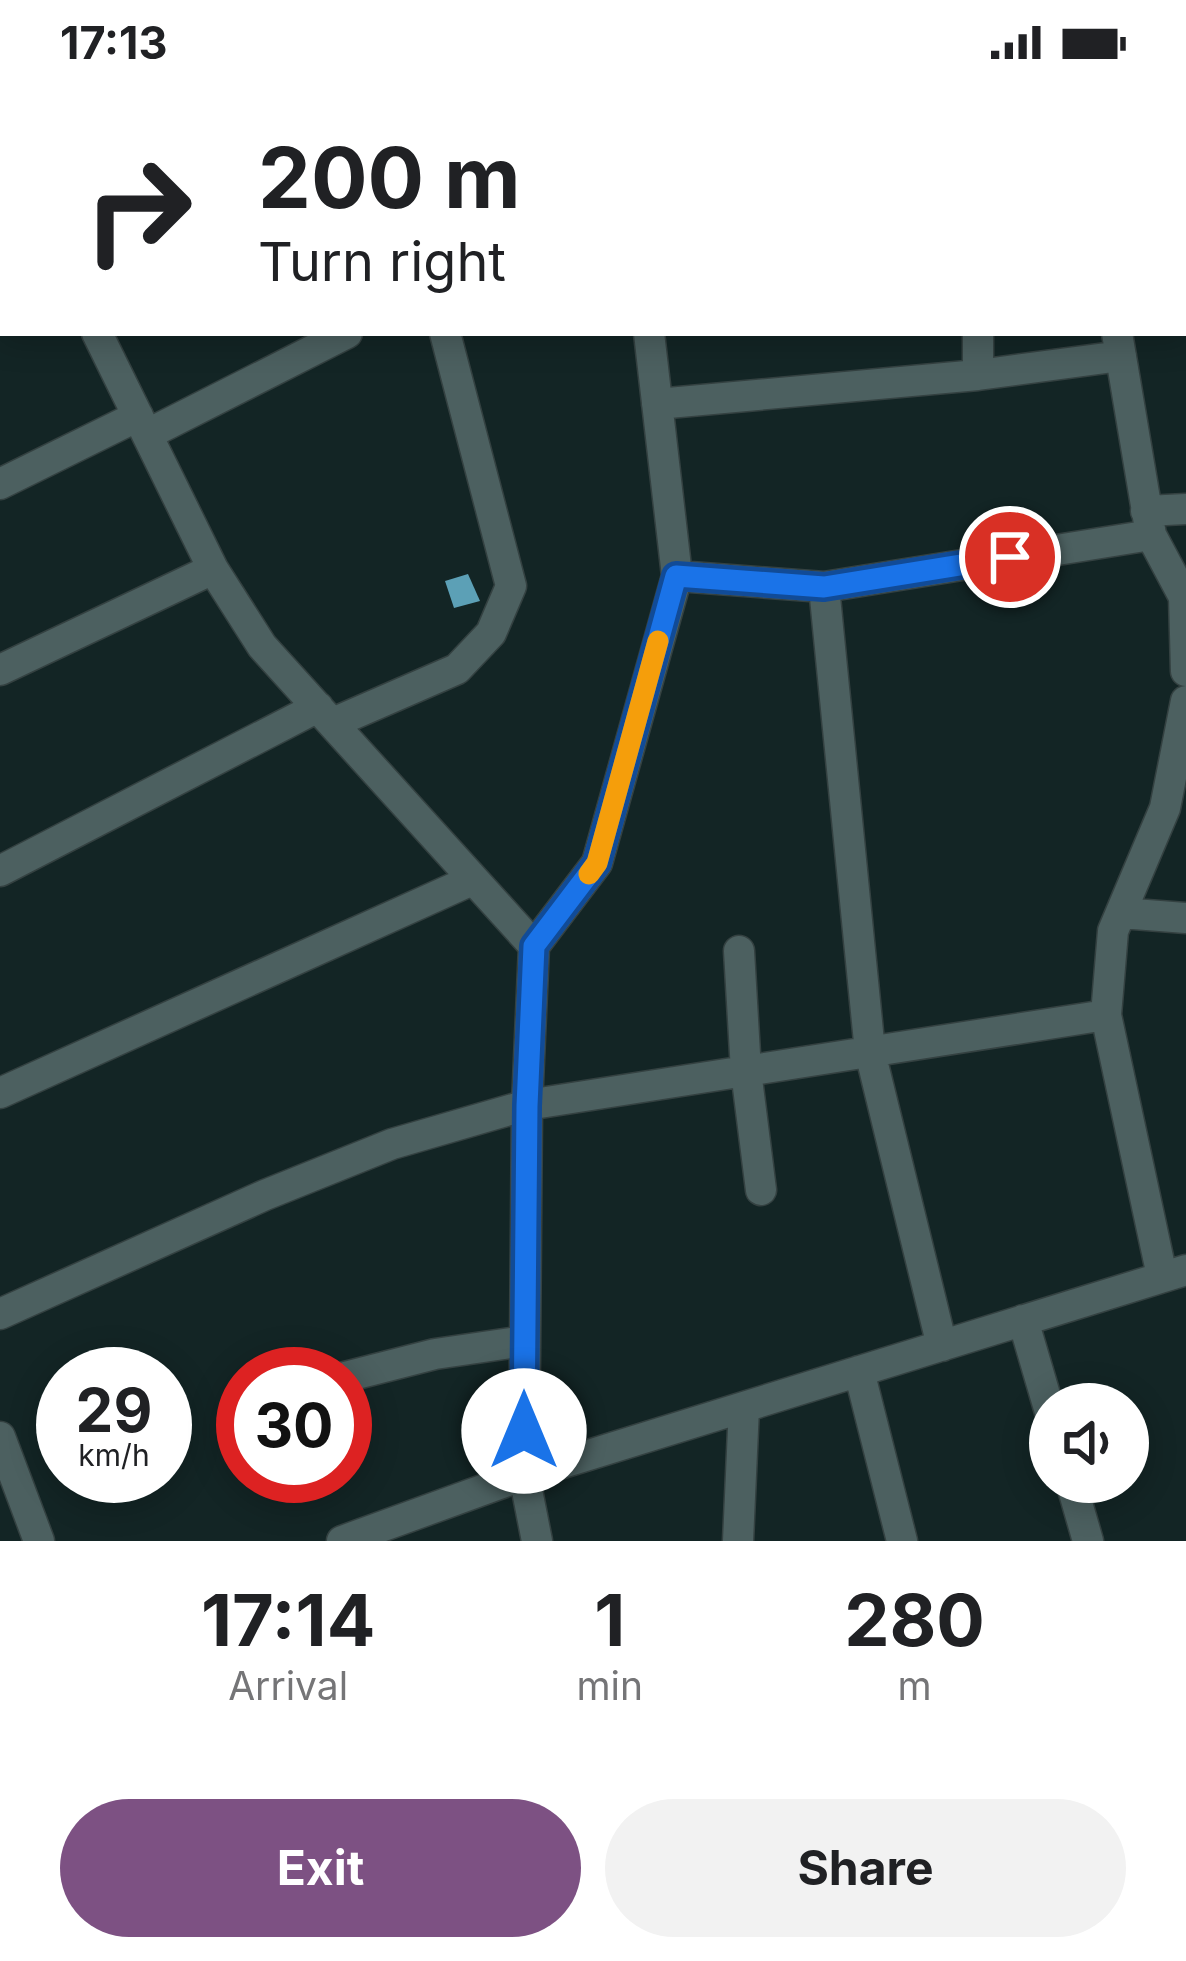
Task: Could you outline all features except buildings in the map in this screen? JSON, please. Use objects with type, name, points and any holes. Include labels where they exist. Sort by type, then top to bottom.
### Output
[{"type":"street","points":[[98,336],[213,568],[262,646],[534,946]]},
{"type":"street","points":[[0,484],[339,336]]},
{"type":"street","points":[[0,871],[326,715],[458,669],[491,633],[512,586],[446,336]]},
{"type":"street","points":[[537,1541],[524,1475],[527,1106],[534,946],[597,863],[676,576],[649,336]]},
{"type":"street","points":[[977,375],[978,336]]},
{"type":"street","points":[[657,404],[977,375],[1119,344],[1148,523],[1185,597],[1186,671]]},
{"type":"street","points":[[676,576],[824,587],[1148,523],[1186,508]]},
{"type":"street","points":[[0,670],[213,568]]},
{"type":"street","points":[[824,587],[870,1052],[942,1346]]},
{"type":"street","points":[[342,1541],[524,1475],[1174,1273],[1106,1015],[1113,931],[1173,817],[1186,701]]},
{"type":"street","points":[[0,1093],[472,880]]},
{"type":"street","points":[[1121,913],[1186,918]]},
{"type":"street","points":[[739,951],[746,1071],[761,1190]]},
{"type":"street","points":[[0,1314],[370,1153],[527,1106],[1106,1015]]},
{"type":"street","points":[[1023,1320],[1041,1383]]},
{"type":"street","points":[[372,1370],[435,1354],[525,1341]]},
{"type":"street","points":[[859,1372],[902,1541]]},
{"type":"street","points":[[738,1541],[744,1407]]},
{"type":"street","points":[[0,1437],[39,1541]]},
{"type":"street","points":[[1077,1503],[1088,1541]]},
{"type":"slow traffic","points":[[589,874],[597,863],[658,641]]},
{"type":"route","points":[[524,1431],[527,1106],[534,946],[597,863],[676,576],[824,587],[1010,557]]}]
